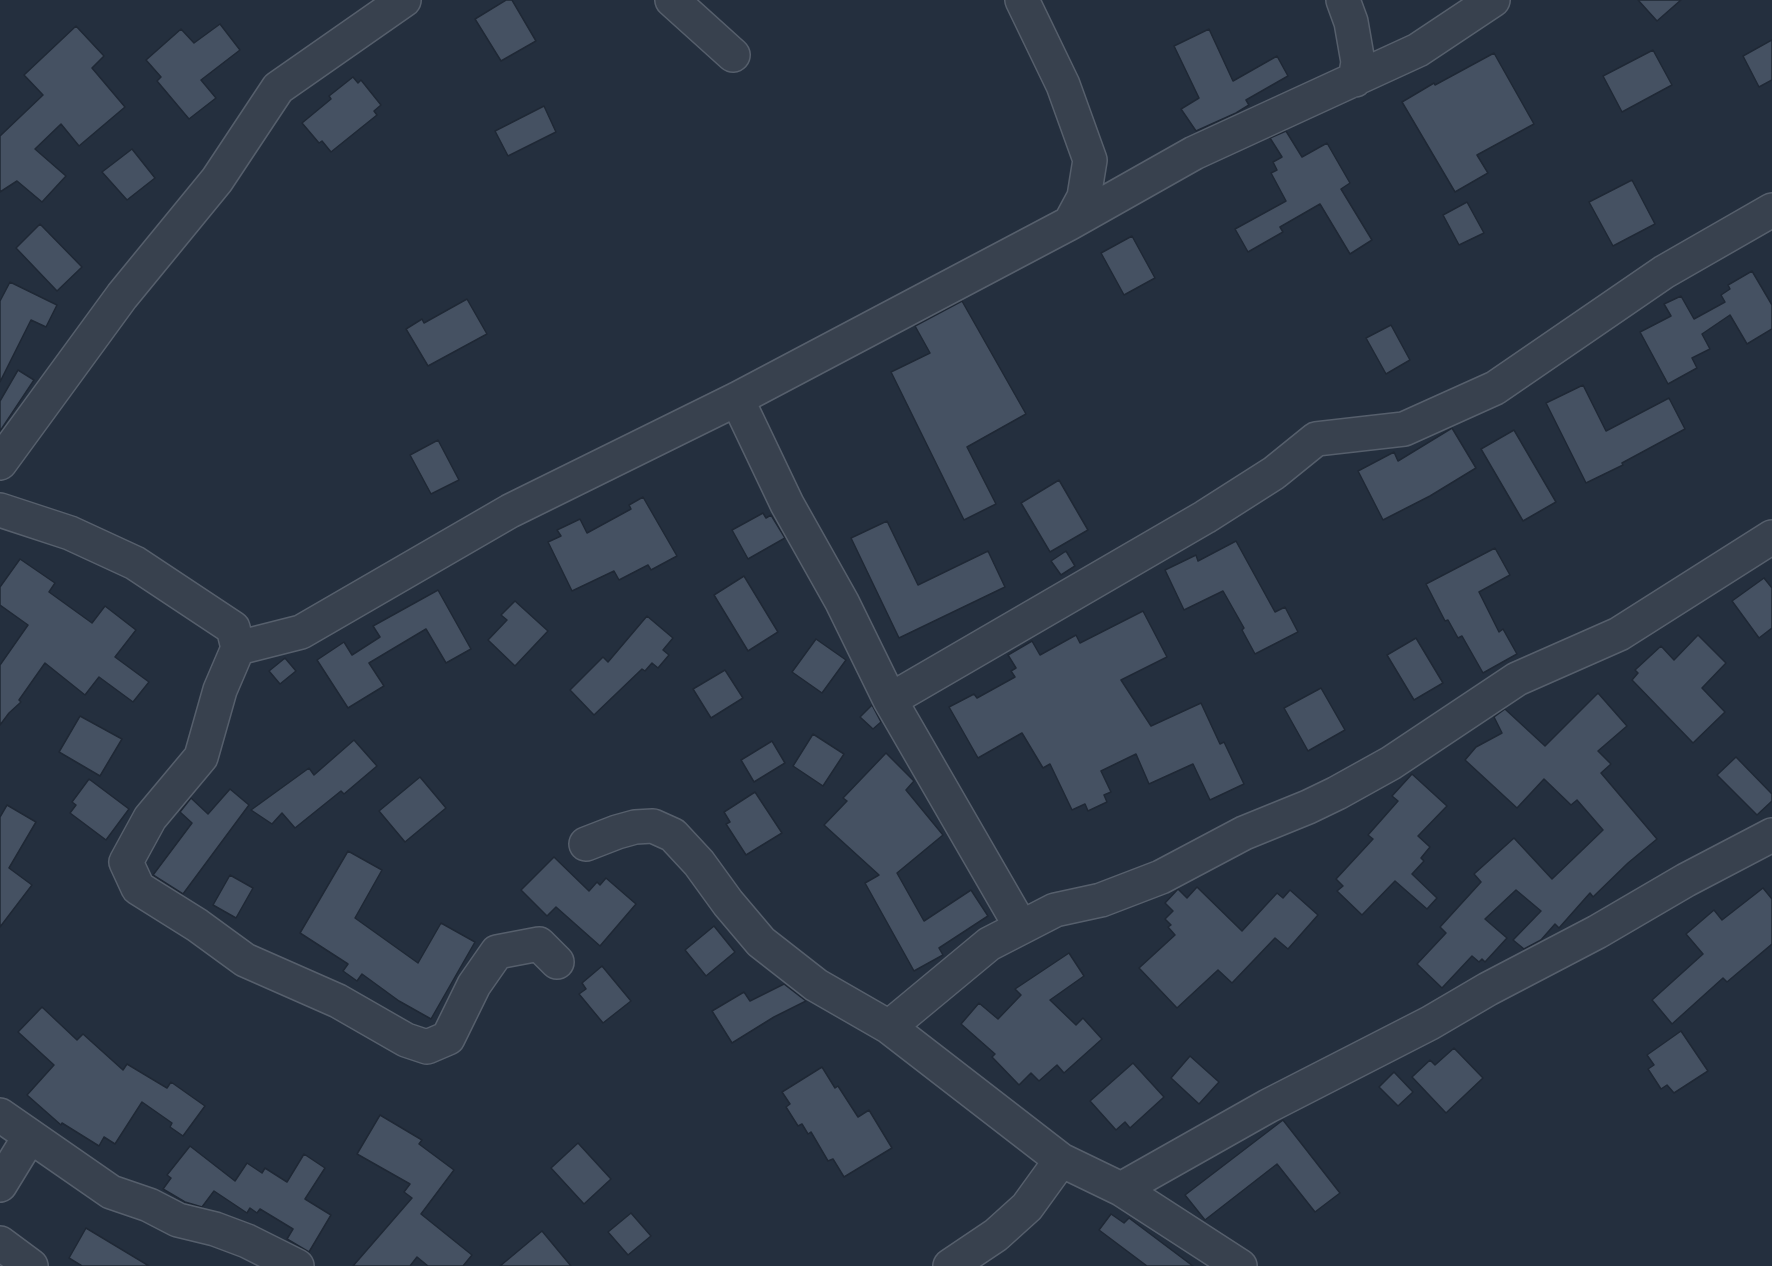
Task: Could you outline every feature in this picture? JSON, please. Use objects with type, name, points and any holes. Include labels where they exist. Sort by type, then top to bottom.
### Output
[{"type":"street","points":[[0,463],[122,296],[217,180],[278,88],[404,0]]},
{"type":"street","points":[[672,0],[734,55]]},
{"type":"street","points":[[1022,0],[1064,85],[1090,160],[1084,197],[1070,223]]},
{"type":"street","points":[[1343,0],[1351,22],[1358,62],[1354,80]]},
{"type":"street","points":[[238,648],[301,632],[510,512],[737,399],[1070,223],[1194,153],[1418,50],[1493,0]]},
{"type":"street","points":[[1090,160],[1135,185]]},
{"type":"street","points":[[890,700],[1205,517],[1274,473],[1316,440],[1404,429],[1495,388],[1664,272],[1772,210]]},
{"type":"street","points":[[737,399],[787,504],[842,602],[890,700],[1021,927]]},
{"type":"street","points":[[0,510],[70,533],[135,563],[233,628],[238,648],[220,690],[201,757],[150,818],[126,862],[138,888],[197,925],[245,960],[338,1001],[406,1040],[427,1047],[448,1038],[474,985],[497,952],[539,944],[557,962]]},
{"type":"street","points":[[889,1027],[989,944],[1055,910],[1101,900],[1161,877],[1244,832],[1337,793],[1391,763],[1517,679],[1619,634],[1772,537]]},
{"type":"street","points":[[586,844],[635,827],[653,826],[673,835],[699,863],[728,903],[761,942],[816,985],[889,1027],[1061,1160],[1121,1189],[1240,1266]]},
{"type":"street","points":[[1121,1189],[1268,1107],[1430,1023],[1488,989],[1597,932],[1686,880],[1772,835]]},
{"type":"street","points":[[0,1115],[111,1192],[149,1205],[178,1220],[215,1228],[297,1266]]},
{"type":"street","points":[[0,1185],[30,1136]]},
{"type":"street","points":[[951,1266],[996,1235],[1027,1207],[1061,1160]]},
{"type":"street","points":[[0,1243],[31,1266]]},
{"type":"building","points":[[506,0],[512,0],[536,41],[501,61],[475,19]]},
{"type":"building","points":[[1638,0],[1681,0],[1657,21]]},
{"type":"building","points":[[220,24],[240,50],[201,80],[216,98],[189,119],[157,81],[161,77],[146,60],[181,29],[194,43]]},
{"type":"building","points":[[76,26],[104,56],[92,68],[125,107],[79,146],[61,124],[35,149],[66,176],[42,202],[17,181],[0,192],[0,136],[43,95],[24,75]]},
{"type":"building","points":[[1209,29],[1233,81],[1277,56],[1288,76],[1246,100],[1249,105],[1236,113],[1196,131],[1181,109],[1199,98],[1174,46]]},
{"type":"building","points":[[1772,40],[1772,80],[1759,87],[1743,56]]},
{"type":"building","points":[[1653,50],[1672,85],[1622,112],[1603,76]]},
{"type":"building","points":[[1494,53],[1534,124],[1477,155],[1488,173],[1455,192],[1402,102]]},
{"type":"building","points":[[353,77],[358,83],[361,80],[381,105],[374,111],[377,115],[331,152],[322,141],[319,143],[302,123],[331,99],[329,96]]},
{"type":"building","points":[[544,106],[556,132],[508,156],[495,131]]},
{"type":"building","points":[[1286,131],[1302,157],[1327,143],[1350,183],[1341,189],[1372,240],[1350,254],[1320,204],[1280,227],[1283,232],[1248,252],[1235,229],[1286,201],[1271,173],[1277,170],[1273,162],[1282,157],[1270,138]]},
{"type":"building","points":[[132,149],[155,178],[127,200],[102,172]]},
{"type":"building","points":[[1632,180],[1655,224],[1613,246],[1589,202]]},
{"type":"building","points":[[1467,202],[1484,233],[1459,245],[1443,215]]},
{"type":"building","points":[[40,224],[82,267],[57,291],[16,248]]},
{"type":"building","points":[[1132,236],[1155,278],[1124,295],[1101,253]]},
{"type":"building","points":[[1752,271],[1772,305],[1772,329],[1747,344],[1730,315],[1702,334],[1710,349],[1692,358],[1697,368],[1668,384],[1640,332],[1671,316],[1664,304],[1681,296],[1694,319],[1725,302],[1721,295],[1730,289],[1728,285]]},
{"type":"building","points":[[10,282],[57,305],[46,327],[31,320],[0,382],[0,301]]},
{"type":"building","points":[[467,299],[487,334],[428,366],[406,329],[422,319],[424,323]]},
{"type":"building","points":[[962,301],[1026,414],[967,447],[996,504],[964,520],[891,372],[930,353],[915,326]]},
{"type":"building","points":[[1391,325],[1410,360],[1386,374],[1366,338]]},
{"type":"building","points":[[18,370],[34,380],[0,431],[0,401]]},
{"type":"building","points":[[1583,385],[1606,431],[1669,398],[1685,429],[1622,463],[1623,465],[1586,483],[1546,403]]},
{"type":"building","points":[[1452,428],[1476,468],[1430,496],[1383,520],[1358,471],[1394,452],[1398,461]]},
{"type":"building","points":[[1514,430],[1556,502],[1523,521],[1481,449]]},
{"type":"building","points":[[438,440],[459,480],[431,494],[410,455]]},
{"type":"building","points":[[1059,480],[1088,530],[1050,552],[1021,503]]},
{"type":"building","points":[[643,497],[677,556],[651,570],[648,565],[619,580],[614,571],[572,591],[548,542],[561,536],[557,530],[580,519],[587,533],[631,509],[629,505]]},
{"type":"building","points":[[763,513],[766,518],[771,515],[785,538],[748,559],[732,530]]},
{"type":"building","points":[[887,521],[918,585],[988,551],[1005,587],[899,638],[851,538]]},
{"type":"building","points":[[1236,541],[1275,612],[1285,607],[1298,632],[1255,654],[1242,630],[1244,628],[1223,591],[1184,610],[1165,570],[1196,555],[1198,561]]},
{"type":"building","points":[[1495,548],[1510,575],[1479,592],[1499,632],[1503,629],[1517,654],[1483,673],[1462,636],[1458,638],[1448,620],[1445,621],[1426,584]]},
{"type":"building","points":[[1066,551],[1075,566],[1061,575],[1051,561]]},
{"type":"building","points":[[20,559],[55,583],[49,592],[92,623],[105,606],[136,630],[115,657],[149,682],[133,702],[99,677],[85,695],[45,663],[19,700],[21,702],[0,725],[0,665],[28,625],[0,605],[0,587]]},
{"type":"building","points":[[744,576],[778,632],[748,651],[714,595]]},
{"type":"building","points":[[1764,578],[1772,588],[1772,628],[1759,638],[1732,601]]},
{"type":"building","points":[[438,590],[471,649],[446,663],[426,629],[369,663],[384,686],[348,708],[317,660],[344,642],[352,655],[380,637],[373,626]]},
{"type":"building","points":[[515,601],[548,631],[515,666],[488,640],[507,620],[501,615]]},
{"type":"building","points":[[1143,611],[1167,657],[1121,680],[1151,726],[1201,703],[1220,744],[1224,742],[1244,784],[1210,800],[1193,764],[1149,784],[1136,754],[1101,771],[1111,792],[1104,795],[1107,802],[1088,811],[1085,804],[1072,810],[1050,764],[1043,768],[1022,733],[978,758],[949,707],[974,694],[977,698],[1015,677],[1011,671],[1016,668],[1008,655],[1032,641],[1040,655],[1076,635],[1080,643]]},
{"type":"building","points":[[647,616],[673,638],[663,650],[669,655],[658,668],[652,663],[645,671],[642,669],[594,715],[570,690],[603,657],[608,662]]},
{"type":"building","points":[[1698,635],[1726,663],[1702,688],[1725,712],[1693,743],[1632,680],[1638,673],[1635,670],[1661,646],[1674,660]]},
{"type":"building","points":[[1416,638],[1443,683],[1414,700],[1387,655]]},
{"type":"building","points":[[816,639],[846,660],[822,693],[792,672]]},
{"type":"building","points":[[285,658],[296,671],[280,684],[269,671]]},
{"type":"building","points":[[725,670],[743,698],[711,718],[693,689]]},
{"type":"building","points":[[1321,688],[1345,730],[1308,751],[1284,708]]},
{"type":"building","points":[[1598,693],[1627,726],[1598,751],[1611,764],[1601,773],[1657,839],[1593,897],[1590,893],[1559,928],[1555,924],[1541,940],[1524,949],[1513,940],[1541,911],[1516,890],[1485,919],[1507,938],[1485,962],[1482,959],[1479,962],[1472,956],[1442,988],[1417,964],[1446,933],[1440,927],[1481,882],[1474,874],[1514,838],[1552,879],[1603,830],[1577,800],[1571,805],[1544,779],[1517,808],[1465,760],[1476,747],[1502,733],[1494,717],[1505,709],[1545,746]]},
{"type":"building","points":[[872,705],[881,722],[873,729],[860,717]]},
{"type":"building","points":[[80,716],[122,739],[100,776],[59,752]]},
{"type":"building","points":[[813,734],[844,754],[823,786],[793,766]]},
{"type":"building","points":[[354,740],[377,766],[344,794],[341,791],[295,828],[282,813],[272,824],[251,810],[309,768],[314,775]]},
{"type":"building","points":[[772,741],[785,763],[754,782],[741,760]]},
{"type":"building","points":[[886,753],[914,781],[906,790],[943,835],[897,873],[924,921],[971,890],[988,916],[939,948],[943,955],[914,971],[865,883],[879,875],[824,825],[847,801],[843,798]]},
{"type":"building","points":[[1736,757],[1772,794],[1772,801],[1757,815],[1717,775]]},
{"type":"building","points":[[1412,774],[1447,806],[1418,836],[1430,847],[1421,858],[1424,861],[1412,874],[1437,898],[1427,909],[1395,881],[1362,915],[1337,891],[1343,886],[1336,879],[1373,839],[1368,835],[1398,801],[1392,796]]},
{"type":"building","points":[[420,777],[446,808],[405,842],[379,811]]},
{"type":"building","points":[[89,779],[129,809],[106,840],[70,813],[76,805],[72,802]]},
{"type":"building","points":[[230,789],[249,805],[183,894],[153,875],[192,823],[180,812],[191,798],[208,814]]},
{"type":"building","points":[[755,792],[782,833],[746,855],[726,824],[730,822],[724,812]]},
{"type":"building","points":[[7,805],[36,822],[9,868],[32,885],[0,927],[0,817]]},
{"type":"building","points":[[348,851],[382,870],[355,918],[418,963],[441,923],[475,942],[431,1019],[399,1001],[362,974],[357,981],[343,971],[348,964],[300,933]]},
{"type":"building","points":[[554,857],[589,891],[597,882],[600,885],[606,878],[636,904],[600,946],[556,907],[547,916],[521,890]]},
{"type":"building","points":[[230,875],[253,888],[236,918],[213,905]]},
{"type":"building","points":[[1197,887],[1242,931],[1277,893],[1283,898],[1290,890],[1318,915],[1288,949],[1275,938],[1232,983],[1218,970],[1177,1008],[1139,968],[1175,935],[1168,927],[1171,925],[1165,919],[1173,911],[1165,903],[1178,889],[1187,898]]},
{"type":"building","points":[[1763,888],[1772,899],[1772,944],[1727,982],[1723,978],[1672,1024],[1652,1000],[1703,954],[1686,934],[1714,910],[1722,920]]},
{"type":"building","points":[[714,926],[735,952],[706,976],[685,950]]},
{"type":"building","points":[[1069,953],[1084,976],[1050,1000],[1076,1025],[1083,1018],[1102,1039],[1064,1073],[1057,1065],[1039,1081],[1031,1073],[1019,1085],[992,1057],[995,1054],[961,1024],[979,1003],[998,1019],[1021,995],[1015,989]]},
{"type":"building","points":[[602,966],[631,1001],[603,1023],[579,994],[586,989],[582,983]]},
{"type":"building","points":[[784,984],[806,1001],[774,1017],[732,1043],[712,1011],[744,992],[750,1001]]},
{"type":"building","points":[[42,1007],[77,1040],[83,1034],[123,1070],[127,1064],[167,1088],[171,1082],[205,1106],[183,1136],[170,1127],[172,1123],[142,1102],[115,1144],[104,1137],[99,1146],[62,1123],[61,1125],[27,1095],[54,1065],[18,1032]]},
{"type":"building","points":[[1681,1031],[1708,1071],[1674,1093],[1667,1085],[1661,1089],[1648,1069],[1654,1065],[1647,1055]]},
{"type":"building","points":[[1454,1048],[1483,1078],[1446,1113],[1412,1077],[1430,1060],[1435,1065]]},
{"type":"building","points":[[1190,1056],[1219,1082],[1199,1104],[1171,1078]]},
{"type":"building","points":[[1133,1063],[1164,1097],[1130,1128],[1125,1122],[1116,1130],[1090,1101]]},
{"type":"building","points":[[822,1067],[835,1088],[838,1086],[858,1117],[869,1110],[892,1148],[844,1177],[833,1159],[828,1161],[811,1132],[808,1134],[802,1124],[798,1126],[786,1107],[790,1104],[782,1092]]},
{"type":"building","points":[[1394,1072],[1413,1092],[1398,1106],[1379,1087]]},
{"type":"building","points":[[380,1115],[422,1140],[419,1144],[454,1170],[421,1214],[472,1255],[463,1266],[428,1266],[417,1257],[410,1266],[353,1266],[412,1198],[404,1192],[410,1184],[357,1154]]},
{"type":"building","points":[[1283,1120],[1340,1193],[1315,1212],[1277,1164],[1205,1220],[1185,1195]]},
{"type":"building","points":[[578,1143],[611,1179],[584,1204],[551,1168]]},
{"type":"building","points":[[190,1146],[235,1181],[247,1163],[262,1173],[265,1168],[287,1182],[304,1154],[325,1168],[305,1199],[331,1215],[309,1252],[287,1239],[293,1229],[260,1209],[257,1213],[250,1208],[247,1213],[214,1191],[202,1207],[185,1202],[163,1189],[171,1178],[167,1175]]},
{"type":"building","points":[[631,1213],[651,1236],[628,1255],[608,1232]]},
{"type":"building","points":[[1111,1214],[1124,1223],[1129,1218],[1193,1266],[1147,1266],[1099,1230]]},
{"type":"building","points":[[86,1228],[149,1266],[82,1266],[69,1258]]},
{"type":"building","points":[[542,1231],[571,1266],[500,1266]]}]
